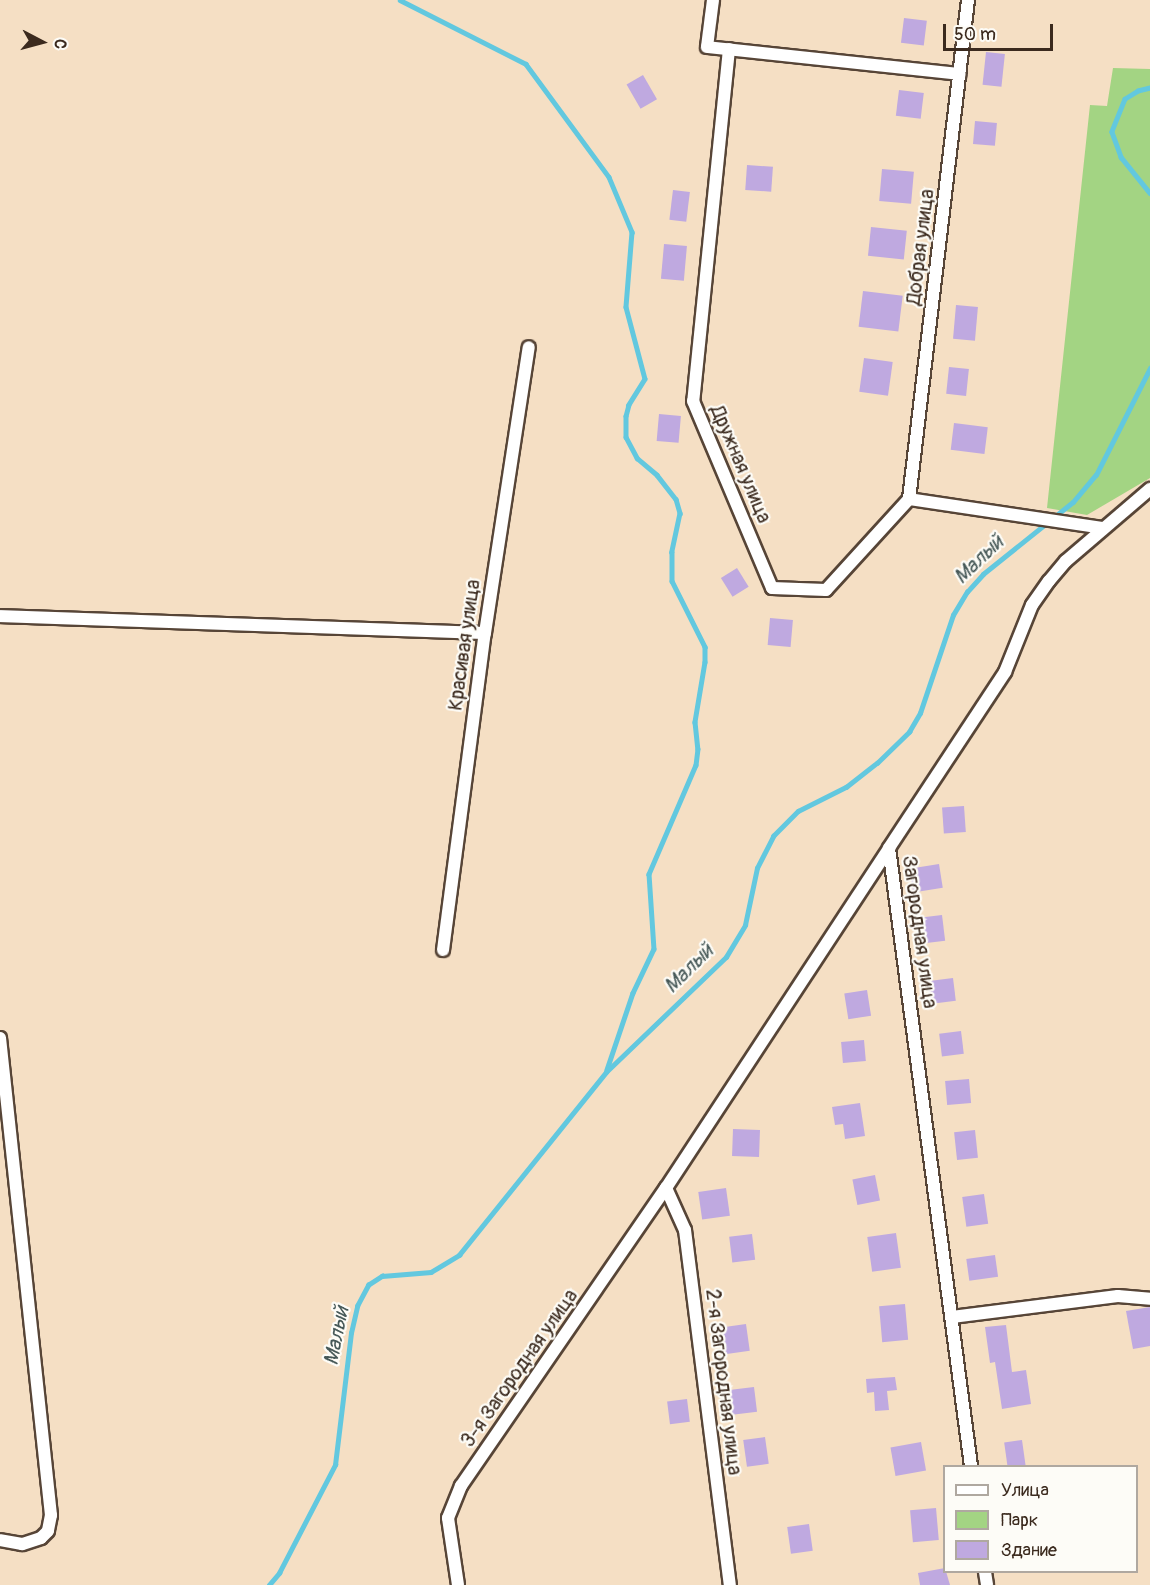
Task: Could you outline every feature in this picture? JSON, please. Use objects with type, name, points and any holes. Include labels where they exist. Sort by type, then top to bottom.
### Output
[{"type":"street","points":[[713,0],[707,47],[960,74]]},
{"type":"street","name":"Добрая улица","points":[[909,499],[968,0]]},
{"type":"street","name":"Дружная улица","points":[[729,49],[693,401],[772,588],[826,590],[909,499]]},
{"type":"street","name":"Красивая улица","points":[[443,950],[485,633],[530,347]]},
{"type":"street","name":"Загородная улица","points":[[971,1465],[889,848],[1005,672],[1032,605],[1066,561],[1150,489]]},
{"type":"street","points":[[909,499],[1102,528]]},
{"type":"street","points":[[0,616],[485,633]]},
{"type":"street","name":"3-я Загородная улица","points":[[458,1585],[448,1518],[461,1486],[666,1188],[889,848]]},
{"type":"street","points":[[0,1038],[51,1515],[48,1531],[31,1543],[0,1540]]},
{"type":"street","name":"2-я Загородная улица","points":[[666,1188],[685,1230],[730,1585]]},
{"type":"street","points":[[952,1317],[1118,1296],[1150,1299]]},
{"type":"green space","points":[[1113,68],[1150,69],[1150,478],[1087,515],[1047,508],[1090,105],[1107,106]]},
{"type":"building","points":[[904,18],[927,21],[924,46],[901,43]]},
{"type":"building","points":[[986,52],[1005,54],[1001,87],[983,85]]},
{"type":"building","points":[[643,75],[657,99],[641,109],[627,84]]},
{"type":"building","points":[[899,90],[924,93],[921,119],[896,116]]},
{"type":"building","points":[[975,121],[997,123],[995,146],[973,144]]},
{"type":"building","points":[[747,165],[773,167],[771,192],[745,190]]},
{"type":"building","points":[[882,169],[914,172],[911,204],[879,201]]},
{"type":"building","points":[[673,190],[690,192],[686,222],[669,220]]},
{"type":"building","points":[[871,227],[907,231],[904,260],[868,256]]},
{"type":"building","points":[[664,244],[687,246],[684,281],[661,279]]},
{"type":"building","points":[[863,291],[903,296],[898,332],[859,327]]},
{"type":"building","points":[[956,305],[978,307],[975,341],[953,339]]},
{"type":"building","points":[[864,358],[893,362],[888,396],[859,392]]},
{"type":"building","points":[[949,367],[969,369],[966,396],[946,394]]},
{"type":"building","points":[[659,414],[681,416],[679,443],[657,441]]},
{"type":"building","points":[[954,423],[988,427],[984,454],[951,450]]},
{"type":"building","points":[[737,568],[749,587],[733,597],[721,578]]},
{"type":"building","points":[[770,618],[793,620],[791,647],[768,645]]},
{"type":"building","points":[[964,806],[966,832],[944,833],[942,808]]},
{"type":"building","points":[[939,864],[943,888],[913,892],[909,869]]},
{"type":"building","points":[[942,915],[945,941],[922,944],[919,918]]},
{"type":"building","points":[[953,978],[956,1001],[930,1004],[927,981]]},
{"type":"building","points":[[867,990],[871,1016],[848,1019],[844,994]]},
{"type":"building","points":[[961,1031],[964,1054],[942,1057],[939,1034]]},
{"type":"building","points":[[864,1040],[866,1061],[843,1063],[841,1042]]},
{"type":"building","points":[[969,1079],[971,1103],[947,1105],[945,1081]]},
{"type":"building","points":[[860,1103],[865,1136],[845,1139],[843,1124],[835,1125],[832,1107]]},
{"type":"building","points":[[733,1129],[760,1130],[759,1157],[732,1156]]},
{"type":"building","points":[[975,1130],[978,1158],[957,1160],[954,1132]]},
{"type":"building","points":[[875,1175],[880,1201],[857,1205],[852,1179]]},
{"type":"building","points":[[726,1188],[730,1216],[702,1220],[698,1192]]},
{"type":"building","points":[[984,1194],[988,1224],[966,1227],[962,1197]]},
{"type":"building","points":[[896,1233],[901,1268],[872,1272],[867,1237]]},
{"type":"building","points":[[752,1234],[755,1260],[732,1263],[729,1237]]},
{"type":"building","points":[[995,1255],[998,1277],[969,1281],[966,1259]]},
{"type":"building","points":[[905,1304],[908,1340],[882,1342],[879,1306]]},
{"type":"building","points":[[1150,1307],[1150,1346],[1133,1349],[1126,1311]]},
{"type":"building","points":[[746,1324],[750,1351],[725,1354],[721,1327]]},
{"type":"building","points":[[1006,1325],[1012,1372],[1026,1370],[1031,1404],[1002,1409],[995,1362],[990,1363],[985,1327]]},
{"type":"building","points":[[895,1377],[897,1390],[887,1391],[889,1410],[875,1411],[874,1392],[867,1393],[866,1379]]},
{"type":"building","points":[[754,1387],[757,1412],[730,1415],[727,1390]]},
{"type":"building","points":[[687,1399],[690,1422],[670,1424],[667,1401]]},
{"type":"building","points":[[765,1437],[769,1464],[747,1467],[743,1440]]},
{"type":"building","points":[[1022,1440],[1026,1465],[1007,1465],[1004,1443]]},
{"type":"building","points":[[921,1442],[926,1471],[896,1476],[890,1447]]},
{"type":"building","points":[[936,1508],[939,1540],[913,1542],[910,1510]]},
{"type":"building","points":[[809,1524],[813,1551],[791,1554],[787,1527]]},
{"type":"building","points":[[943,1568],[950,1585],[920,1585],[918,1573]]},
{"type":"waterway","points":[[400,0],[526,64],[609,177],[632,232],[626,307],[645,379],[629,405],[626,416],[626,437],[637,458],[657,475],[676,499],[680,513],[672,552],[672,581],[705,647],[705,662],[695,722],[698,749],[696,765],[649,874],[654,949],[633,993],[607,1070]]},
{"type":"waterway","name":"Малый","points":[[1150,88],[1138,91],[1125,99],[1112,132],[1121,157],[1150,193]]},
{"type":"waterway","name":"Малый","points":[[269,1585],[279,1573],[335,1465],[351,1333],[357,1306],[368,1285],[382,1276],[431,1272],[459,1255],[606,1072],[726,957],[745,925],[757,868],[773,836],[798,811],[846,787],[877,763],[909,732],[920,713],[953,615],[967,592],[983,574],[1073,502],[1096,475],[1150,368]]}]
